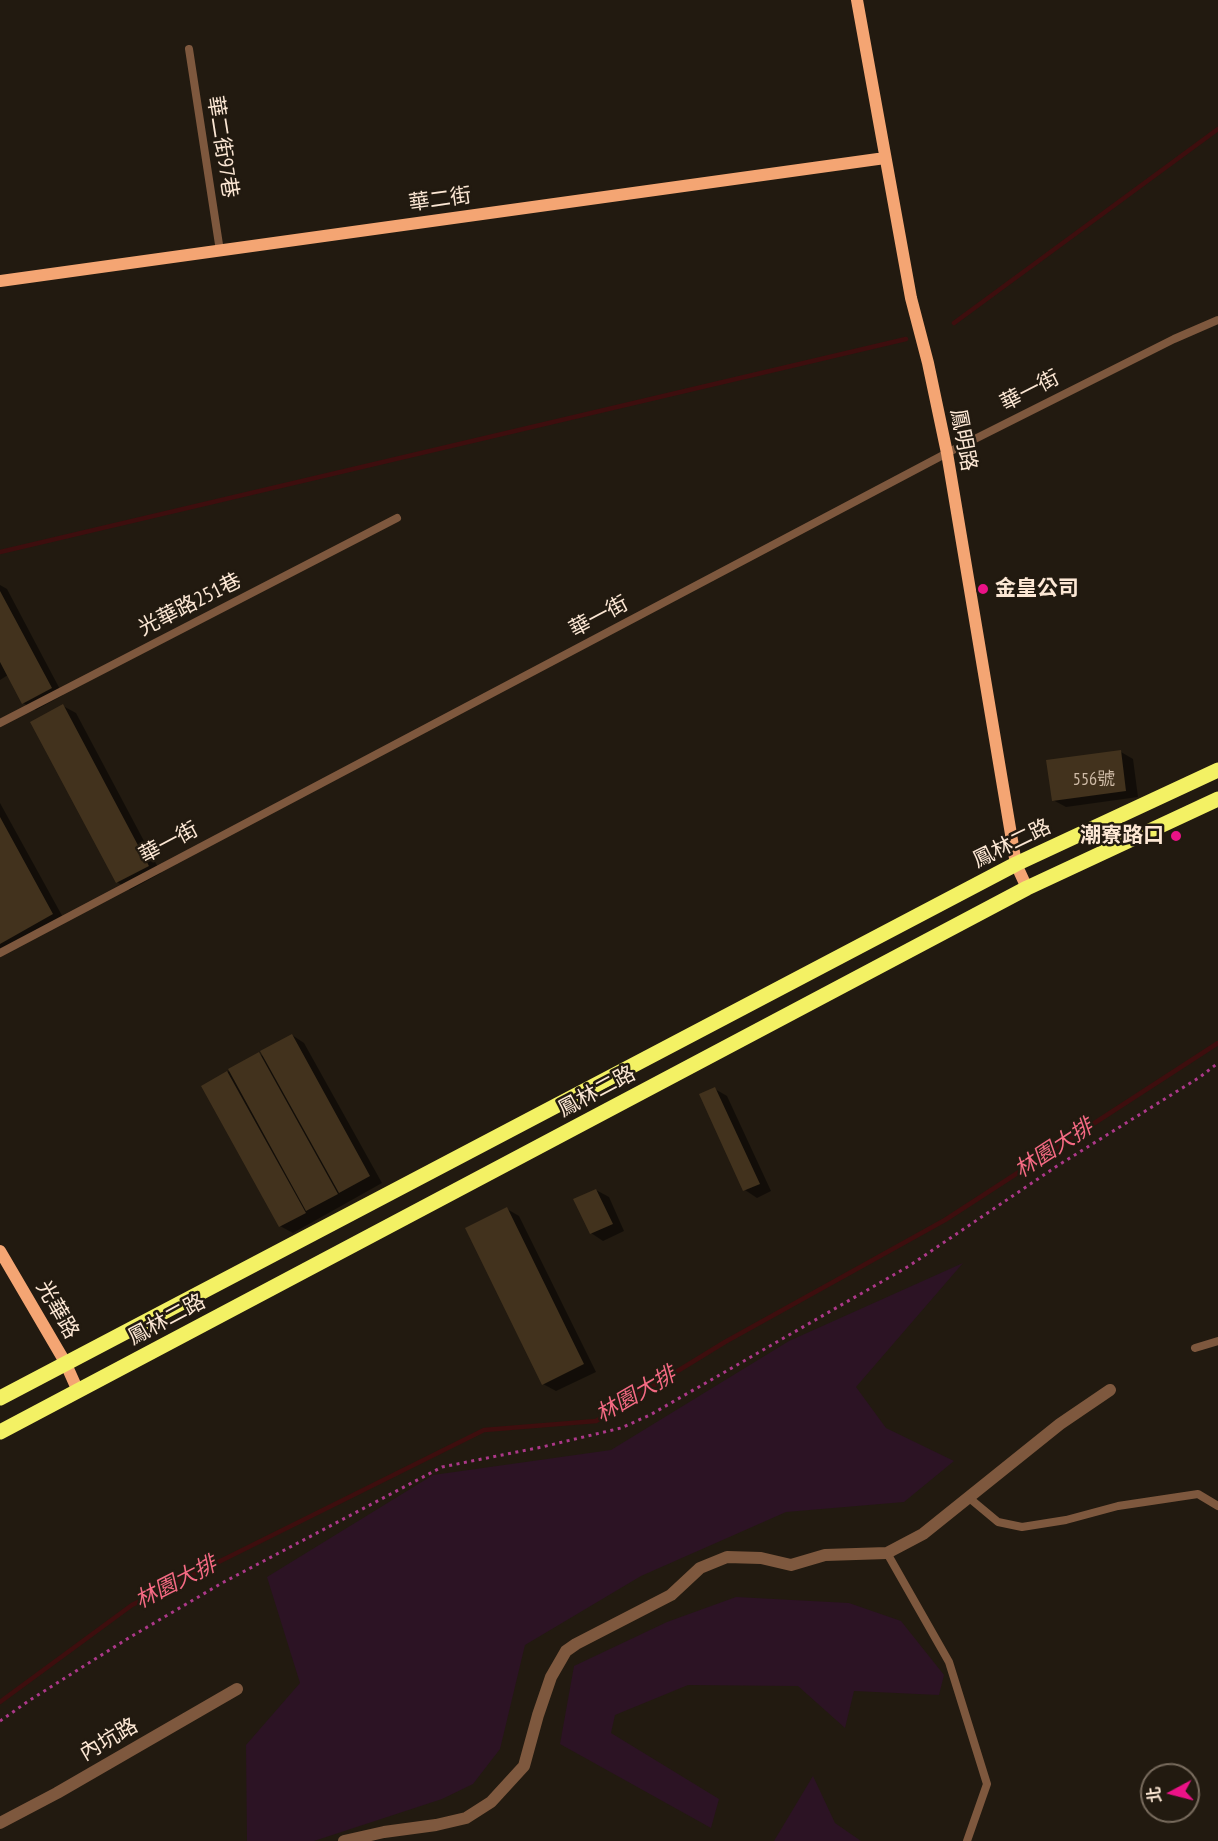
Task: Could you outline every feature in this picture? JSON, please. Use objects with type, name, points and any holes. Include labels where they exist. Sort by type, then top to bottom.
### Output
[{"type":"main road","name":"鳳林二路","points":[[0,1398],[1016,864],[1218,770]]},
{"type":"main road","name":"鳳林二路","points":[[0,1432],[1027,888],[1218,799]]},
{"type":"street","name":"鳳明路","points":[[857,0],[910,298],[928,363],[946,453],[1016,864],[1027,888]]},
{"type":"street","name":"華二街","points":[[0,281],[885,158]]},
{"type":"street","name":"光華路","points":[[0,1251],[65,1362],[78,1390]]},
{"type":"street","points":[[344,1841],[466,1818],[491,1802],[524,1766],[551,1677],[566,1652],[576,1644],[671,1595],[700,1568],[727,1557],[761,1558],[791,1565],[825,1555],[887,1553],[923,1534],[1060,1424],[1110,1390]]},
{"type":"street","name":"內坑路","points":[[0,1823],[237,1689]]},
{"type":"lane","name":"華二街97巷","points":[[189,49],[220,251]]},
{"type":"lane","name":"華一街","points":[[0,953],[946,453],[1174,339],[1218,320]]},
{"type":"lane","name":"光華路251巷","points":[[0,723],[397,519]]},
{"type":"lane","points":[[1195,1348],[1218,1341]]},
{"type":"lane","points":[[968,1497],[998,1522],[1022,1527],[1066,1520],[1118,1506],[1198,1494],[1218,1506]]},
{"type":"lane","points":[[887,1553],[949,1662],[987,1784],[967,1841]]},
{"type":"path","points":[[0,1721],[118,1645],[222,1583],[442,1467],[621,1428],[650,1415],[909,1266],[1057,1166],[1200,1077],[1218,1063]]},
{"type":"shaded area","points":[[963,1263],[856,1387],[886,1428],[954,1461],[904,1502],[786,1512],[641,1576],[525,1645],[500,1749],[473,1784],[442,1799],[314,1841],[247,1841],[246,1745],[300,1683],[267,1577],[433,1475],[611,1450],[789,1341]]},
{"type":"shaded area","points":[[736,1597],[849,1603],[901,1621],[944,1675],[939,1695],[854,1691],[845,1728],[798,1686],[688,1685],[615,1715],[611,1733],[719,1799],[711,1828],[560,1744],[574,1666],[667,1622]]},
{"type":"shaded area","points":[[813,1776],[835,1823],[861,1841],[774,1841]]},
{"type":"building","points":[[0,591],[52,688],[22,704],[0,662]]},
{"type":"building","points":[[63,704],[149,866],[116,883],[30,722]]},
{"type":"building","points":[[1121,750],[1126,791],[1052,801],[1046,760]]},
{"type":"building","points":[[0,817],[53,914],[0,944]]},
{"type":"building","points":[[292,1034],[370,1176],[339,1193],[260,1051]]},
{"type":"building","points":[[259,1052],[338,1194],[306,1211],[228,1069]]},
{"type":"building","points":[[227,1071],[306,1213],[279,1227],[201,1086]]},
{"type":"building","points":[[715,1087],[760,1184],[743,1191],[699,1094]]},
{"type":"building","points":[[596,1189],[613,1224],[590,1234],[573,1199]]},
{"type":"building","points":[[507,1207],[584,1364],[542,1385],[465,1228]]},
{"type":"waterway","points":[[954,323],[1218,129]]},
{"type":"waterway","points":[[0,552],[906,339]]},
{"type":"waterway","name":"林園大排","points":[[0,1702],[132,1605],[484,1430],[596,1421],[725,1342],[945,1220],[1218,1043]]},
{"type":"place","name":"金皇公司","points":[[983,589]]},
{"type":"place","name":"潮寮路口","points":[[1176,836]]}]
